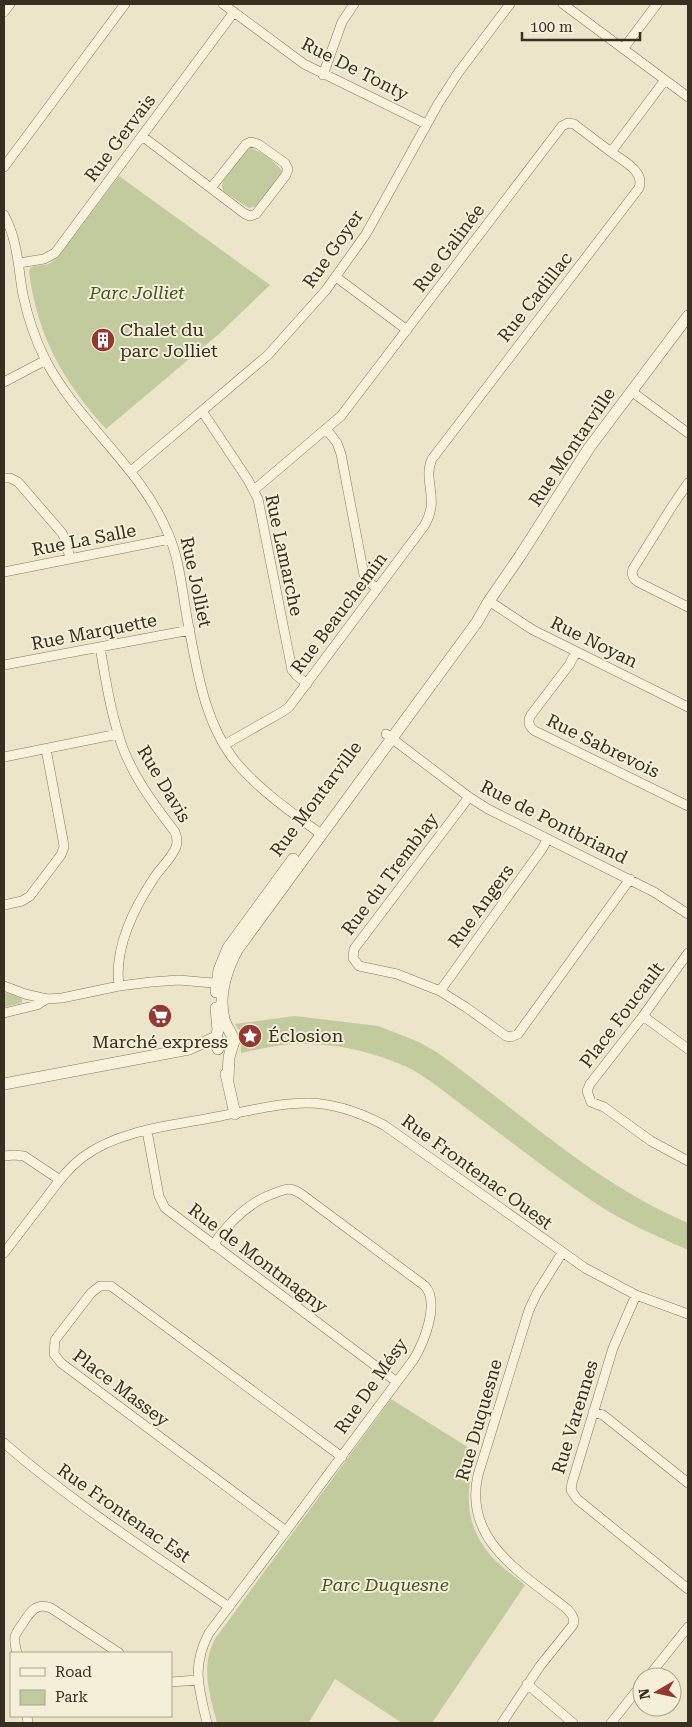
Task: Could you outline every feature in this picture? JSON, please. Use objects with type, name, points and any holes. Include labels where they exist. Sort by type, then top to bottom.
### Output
[{"type":"street","points":[[4,12],[10,4]]},
{"type":"street","points":[[4,167],[126,4]]},
{"type":"street","name":"Rue De Tonty","points":[[223,4],[304,64],[426,124]]},
{"type":"street","points":[[323,74],[342,22],[354,4]]},
{"type":"street","name":"Rue Goyer","points":[[131,471],[268,354],[336,277],[366,234],[426,124],[458,73],[510,4]]},
{"type":"street","points":[[562,4],[688,98]]},
{"type":"street","points":[[623,49],[657,4]]},
{"type":"street","name":"Rue Gervais","points":[[19,263],[44,259],[55,253],[234,12]]},
{"type":"street","points":[[611,152],[665,80]]},
{"type":"street","name":"Rue Galinée","points":[[254,490],[327,430],[341,416],[562,126],[568,123],[574,124],[611,152]]},
{"type":"street","points":[[142,136],[211,188],[250,216],[256,214],[286,175],[288,169],[285,163],[258,144],[251,142],[246,144],[211,188]]},
{"type":"street","name":"Rue Cadillac","points":[[429,467],[440,447],[639,188],[640,178],[637,172],[611,152]]},
{"type":"street","name":"Rue Jolliet","points":[[4,215],[13,234],[29,319],[46,360],[74,405],[131,471],[154,505],[170,539],[204,696],[215,727],[235,761],[252,779],[318,832]]},
{"type":"street","points":[[336,277],[407,330]]},
{"type":"street","name":"Rue Montarville","points":[[235,1114],[228,1080],[215,1044],[221,964],[231,943],[318,832],[389,736],[472,618],[488,601],[520,556],[589,448],[688,316]]},
{"type":"street","points":[[4,382],[46,360]]},
{"type":"street","points":[[631,391],[688,433]]},
{"type":"street","name":"Rue Lamarche","points":[[202,411],[258,499],[292,670],[307,684]]},
{"type":"street","points":[[327,430],[337,443],[341,454],[364,575],[366,580],[377,589]]},
{"type":"street","name":"Rue Beauchemin","points":[[224,744],[285,711],[428,521],[432,500],[429,467]]},
{"type":"street","points":[[4,478],[13,479],[20,484],[62,533],[70,559]]},
{"type":"street","points":[[688,484],[640,557],[632,573],[638,582],[688,606]]},
{"type":"street","name":"Rue La Salle","points":[[4,572],[170,539]]},
{"type":"street","name":"Rue Noyan","points":[[488,601],[524,625],[688,707]]},
{"type":"street","name":"Rue Marquette","points":[[4,666],[190,630]]},
{"type":"street","name":"Rue Davis","points":[[100,647],[118,734],[137,777],[175,832],[177,839],[175,849],[145,891],[131,920],[119,964],[119,986]]},
{"type":"street","name":"Rue Sabrevois","points":[[576,652],[531,715],[530,727],[688,806]]},
{"type":"street","points":[[4,757],[118,734]]},
{"type":"street","name":"Rue de Pontbriand","points":[[389,736],[469,797],[547,840],[668,900],[688,914]]},
{"type":"street","points":[[4,905],[22,901],[30,896],[60,858],[63,850],[64,844],[46,749]]},
{"type":"street","name":"Rue du Tremblay","points":[[469,797],[354,949],[354,960],[358,966],[397,974],[440,991],[506,1036],[511,1037],[516,1035],[630,880]]},
{"type":"street","name":"Rue Angers","points":[[440,991],[547,840]]},
{"type":"street","name":"Place Foucault","points":[[688,953],[643,1016],[590,1084],[587,1095],[594,1104],[604,1107],[651,1141],[688,1161]]},
{"type":"street","points":[[4,986],[25,994],[47,999],[62,998],[119,986],[169,980],[220,983]]},
{"type":"street","name":"Rue Montarville","points":[[220,983],[224,1016],[234,1044],[228,1057],[228,1080]]},
{"type":"street","points":[[4,1013],[37,1005],[47,999]]},
{"type":"street","points":[[643,1016],[688,1049]]},
{"type":"street","points":[[189,1049],[224,1032],[229,1033],[233,1037]]},
{"type":"street","points":[[4,1084],[189,1049],[225,1052],[231,1049]]},
{"type":"street","name":"Rue Frontenac Ouest","points":[[235,1114],[277,1106],[308,1103],[323,1105],[369,1118],[384,1125],[585,1268],[636,1295],[688,1314]]},
{"type":"street","points":[[4,1253],[60,1180],[74,1165],[95,1150],[125,1137],[146,1131],[235,1114]]},
{"type":"street","name":"Rue de Montmagny","points":[[146,1131],[159,1196],[163,1206],[397,1382]]},
{"type":"street","points":[[4,1156],[24,1156],[60,1180]]},
{"type":"street","name":"Rue De Mésy","points":[[207,1723],[197,1680],[202,1645],[209,1633],[417,1354],[427,1327],[432,1302],[425,1286],[292,1189],[269,1195],[242,1211],[230,1222],[213,1245]]},
{"type":"street","name":"Rue Duquesne","points":[[502,1723],[527,1684],[573,1625],[574,1620],[572,1614],[567,1609],[508,1562],[495,1549],[477,1517],[475,1504],[475,1490],[482,1459],[528,1310],[536,1293],[562,1253]]},
{"type":"street","name":"Place Massey","points":[[286,1531],[61,1363],[54,1354],[55,1340],[94,1290],[104,1285],[115,1288],[342,1457]]},
{"type":"street","name":"Rue Varennes","points":[[636,1295],[615,1343],[571,1488],[573,1495],[688,1589]]},
{"type":"street","points":[[593,1412],[603,1415],[688,1483]]},
{"type":"street","name":"Rue Frontenac Est","points":[[4,1443],[34,1469],[106,1522],[229,1607]]},
{"type":"street","points":[[17,1652],[15,1639],[17,1631],[32,1610],[38,1606],[51,1608],[117,1652]]},
{"type":"street","points":[[656,1667],[688,1627]]},
{"type":"street","points":[[172,1682],[197,1680]]},
{"type":"street","points":[[527,1684],[573,1723]]},
{"type":"street","points":[[611,1723],[632,1697]]},
{"type":"green space","points":[[249,148],[267,157],[282,171],[257,206],[249,208],[223,191],[222,186],[223,181]]},
{"type":"green space","name":"Parc Jolliet","points":[[119,176],[270,285],[220,333],[106,429],[77,393],[54,356],[38,316],[29,271],[31,267],[49,264],[58,257]]},
{"type":"green space","points":[[4,992],[21,998],[22,1003],[4,1007]]},
{"type":"green space","points":[[295,1016],[378,1026],[419,1042],[438,1053],[589,1167],[654,1207],[688,1223],[688,1250],[635,1226],[597,1204],[437,1086],[407,1067],[368,1053],[327,1045],[285,1045],[241,1053],[241,1034],[235,1024]]},
{"type":"green space","name":"Parc Duquesne","points":[[391,1399],[477,1453],[470,1482],[469,1496],[469,1510],[472,1523],[485,1548],[495,1560],[525,1585],[432,1723],[402,1723],[335,1679],[309,1722],[311,1723],[217,1723],[209,1692],[207,1670],[210,1650],[215,1639]]},
{"type":"place","name":"Chalet du parc Jolliet","points":[[103,340]]},
{"type":"place","name":"Marché express","points":[[160,1016]]},
{"type":"place","name":"Éclosion","points":[[250,1036]]}]
